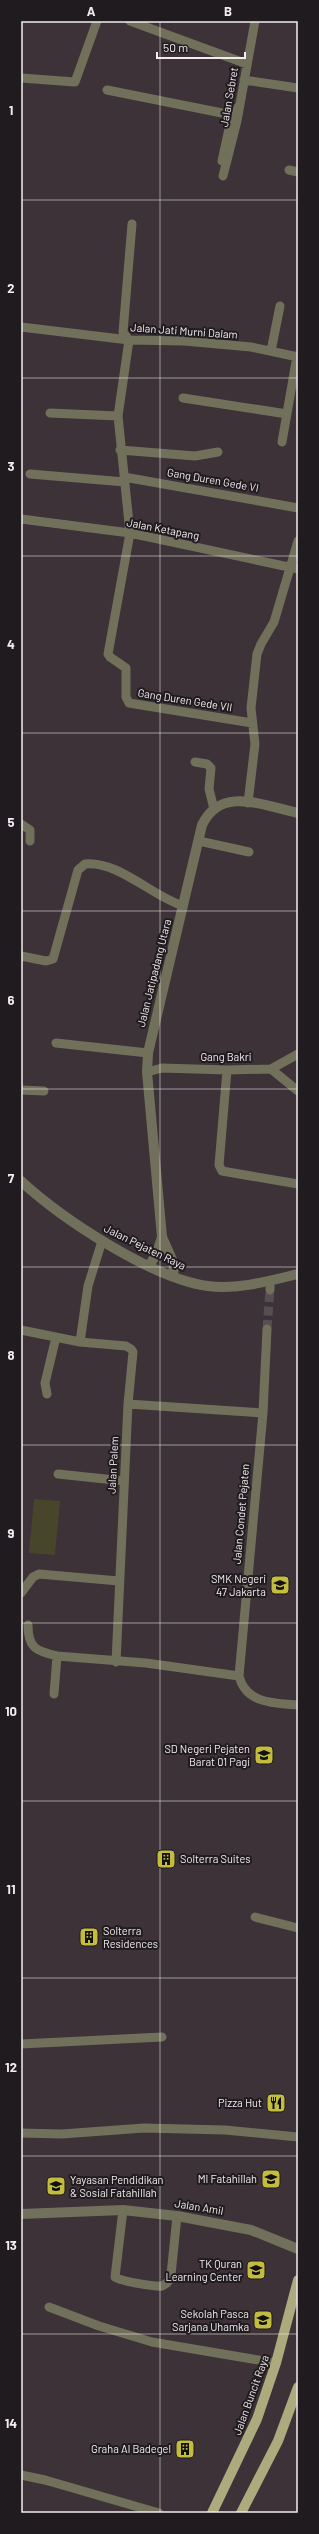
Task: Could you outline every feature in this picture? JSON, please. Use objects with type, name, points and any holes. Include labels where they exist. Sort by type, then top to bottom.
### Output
[{"type":"main road","name":"Jalan Buncit Raya","points":[[212,2513],[257,2419],[276,2363],[298,2280]]},
{"type":"main road","points":[[241,2513],[278,2441],[298,2388]]},
{"type":"street","points":[[21,78],[75,82],[97,21]]},
{"type":"street","points":[[130,21],[247,64]]},
{"type":"street","name":"Jalan Sebret","points":[[223,176],[240,105],[255,21]]},
{"type":"street","points":[[244,80],[298,88]]},
{"type":"street","points":[[107,90],[232,115]]},
{"type":"street","points":[[222,161],[232,115],[240,105]]},
{"type":"street","points":[[130,533],[125,480],[120,450],[118,416],[129,340],[123,332],[132,224]]},
{"type":"street","points":[[271,351],[280,306]]},
{"type":"street","name":"Jalan Jati Murni Dalam","points":[[21,327],[68,331],[129,340],[184,341],[271,351],[298,356]]},
{"type":"street","points":[[282,442],[298,356]]},
{"type":"street","points":[[183,398],[287,414]]},
{"type":"street","points":[[50,413],[118,416]]},
{"type":"street","points":[[120,450],[196,456],[218,452]]},
{"type":"street","name":"Gang Duren Gede VI","points":[[30,474],[125,480],[298,508]]},
{"type":"street","name":"Jalan Ketapang","points":[[21,520],[130,533],[295,568]]},
{"type":"street","name":"Gang Duren Gede VII","points":[[130,533],[108,653],[110,657],[126,668],[127,701],[131,704],[252,723]]},
{"type":"street","points":[[248,803],[255,744],[251,708],[257,654],[274,622],[295,568],[298,541]]},
{"type":"street","points":[[195,762],[207,764],[211,768],[209,789],[214,809],[227,801],[248,803],[298,813]]},
{"type":"street","name":"Jalan Jatipadang Utara","points":[[174,1276],[174,1264],[162,1237],[147,1072],[148,1053],[199,841],[205,819],[214,809]]},
{"type":"street","points":[[21,824],[30,830],[30,841]]},
{"type":"street","points":[[199,841],[249,852]]},
{"type":"street","points":[[21,956],[46,961],[53,959],[78,870],[85,864],[109,866],[139,885],[183,906]]},
{"type":"street","points":[[56,1043],[148,1053]]},
{"type":"street","points":[[298,1054],[271,1068],[298,1090]]},
{"type":"street","name":"Gang Bakri","points":[[147,1072],[162,1068],[228,1070],[271,1068]]},
{"type":"street","points":[[228,1070],[219,1165],[222,1171],[298,1184]]},
{"type":"street","points":[[21,1090],[44,1091]]},
{"type":"street","name":"Jalan Pejaten Raya","points":[[21,1181],[102,1241],[149,1266],[191,1283],[221,1287],[270,1286],[298,1274]]},
{"type":"street","name":"Jalan Jatipadang Utara","points":[[149,1266],[158,1250],[162,1237]]},
{"type":"street","points":[[21,1330],[80,1342],[88,1286],[102,1241]]},
{"type":"street","name":"Jalan Condet Pejaten","points":[[239,1676],[263,1413],[267,1330]]},
{"type":"street","points":[[47,1394],[45,1383],[56,1337]]},
{"type":"street","name":"Jalan Palem","points":[[80,1342],[131,1349],[133,1357],[128,1404],[116,1662]]},
{"type":"street","points":[[128,1404],[263,1413]]},
{"type":"street","points":[[58,1474],[124,1481]]},
{"type":"street","points":[[21,1594],[33,1577],[39,1574],[119,1581]]},
{"type":"street","points":[[28,1625],[28,1640],[32,1646],[45,1653],[57,1656],[116,1662],[146,1663],[239,1676],[243,1688],[256,1699],[298,1705]]},
{"type":"street","points":[[54,1694],[57,1656]]},
{"type":"street","points":[[255,1917],[298,1928]]},
{"type":"street","points":[[21,2044],[162,2037]]},
{"type":"street","points":[[21,2133],[62,2134],[144,2128],[225,2130],[298,2137]]},
{"type":"street","points":[[123,2210],[115,2277],[121,2280],[161,2286],[168,2282],[172,2275],[178,2216]]},
{"type":"street","name":"Jalan Amil","points":[[21,2214],[123,2210],[178,2216],[251,2230],[298,2248]]},
{"type":"street","points":[[49,2308],[99,2326],[152,2342],[276,2363]]},
{"type":"street","points":[[21,2475],[45,2480],[159,2513]]},
{"type":"shaded area","points":[[34,1499],[60,1501],[55,1555],[29,1553]]},
{"type":"tunnel","points":[[267,1329],[270,1290]]},
{"type":"place","name":"SMK Negeri 47 Jakarta","points":[[280,1585]]},
{"type":"place","name":"SD Negeri Pejaten Barat 01 Pagi","points":[[264,1755]]},
{"type":"place","name":"Solterra Suites","points":[[166,1859]]},
{"type":"place","name":"Solterra Residences","points":[[89,1937]]},
{"type":"place","name":"Pizza Hut","points":[[276,2103]]},
{"type":"place","name":"MI Fatahillah","points":[[271,2179]]},
{"type":"place","name":"Yayasan Pendidikan & Sosial Fatahillah","points":[[56,2186]]},
{"type":"place","name":"TK Quran Learning Center","points":[[256,2270]]},
{"type":"place","name":"Sekolah Pasca Sarjana Uhamka","points":[[263,2320]]},
{"type":"place","name":"Graha Al Badegel","points":[[185,2449]]}]
